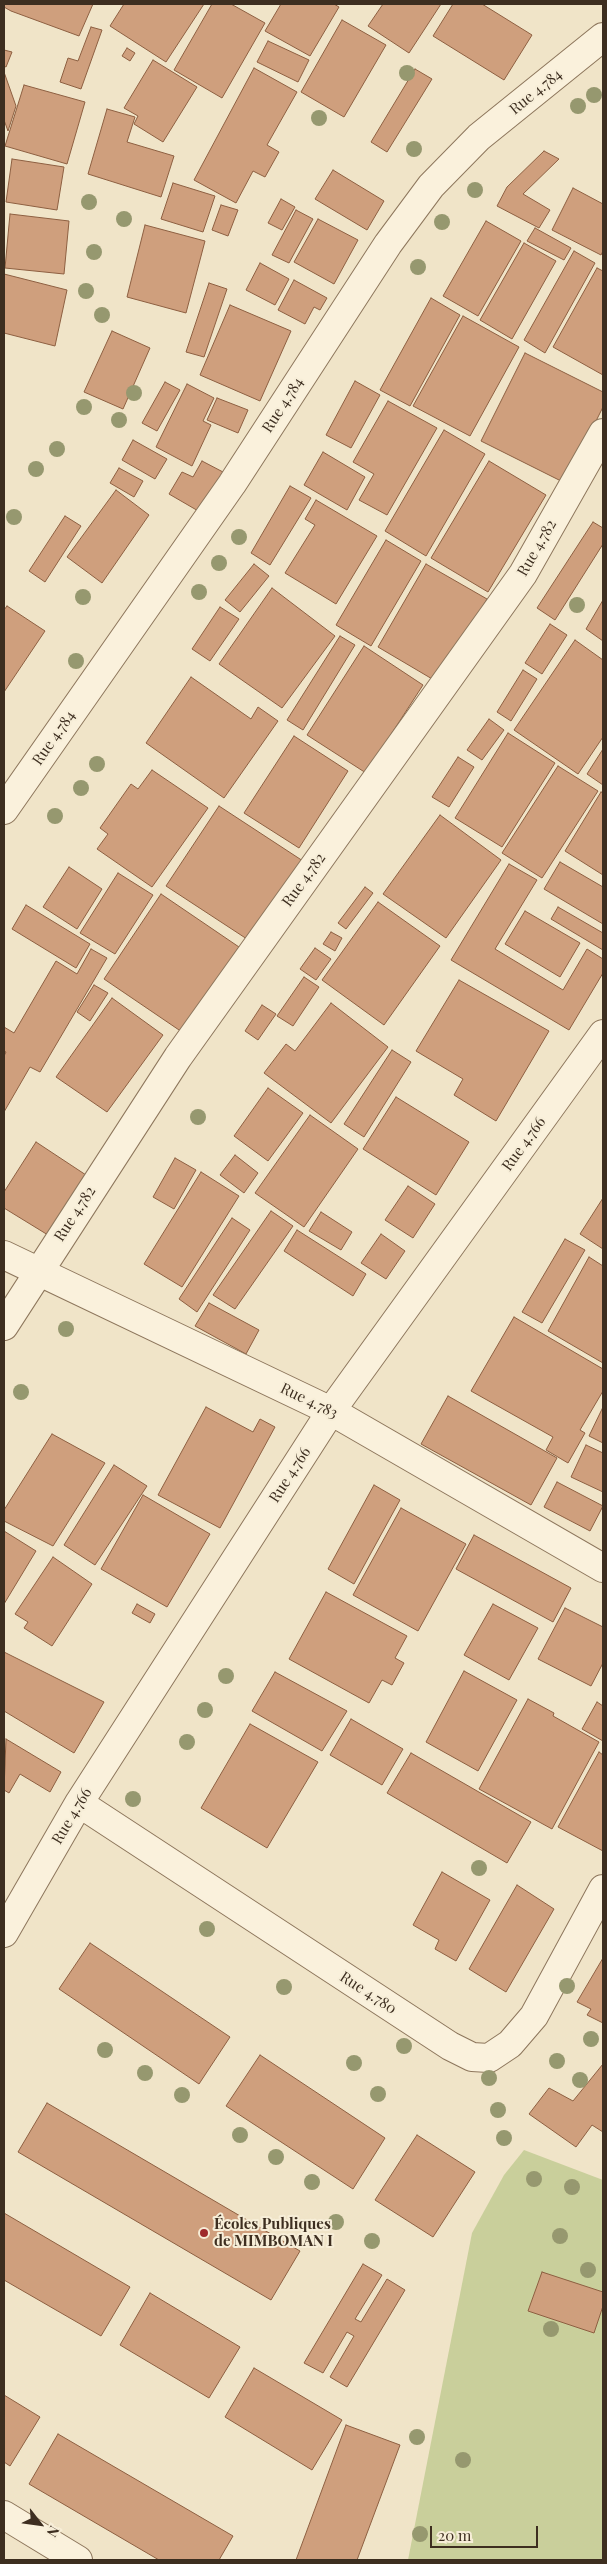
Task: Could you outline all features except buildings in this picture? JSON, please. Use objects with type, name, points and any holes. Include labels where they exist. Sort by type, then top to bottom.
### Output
[{"type":"street","name":"Rue 4.784","points":[[4,810],[232,484],[388,244],[431,186],[479,137],[603,37]]},
{"type":"street","name":"Rue 4.782","points":[[4,1326],[38,1270],[178,1057],[523,574],[603,433]]},
{"type":"street","name":"Rue 4.766","points":[[4,1933],[79,1803],[332,1411],[603,1034]]},
{"type":"street","name":"Rue 4.783","points":[[4,1255],[332,1411],[603,1568]]},
{"type":"street","name":"Rue 4.780","points":[[79,1803],[450,2046],[472,2056],[489,2058],[510,2044],[534,2016],[603,1888]]},
{"type":"street","points":[[4,2515],[78,2560]]},
{"type":"green space","points":[[524,2150],[603,2180],[603,2560],[408,2560],[472,2233],[504,2175]]},
{"type":"place","name":"Écoles Publiques de MIMBOMAN I","points":[[204,2233]]}]
